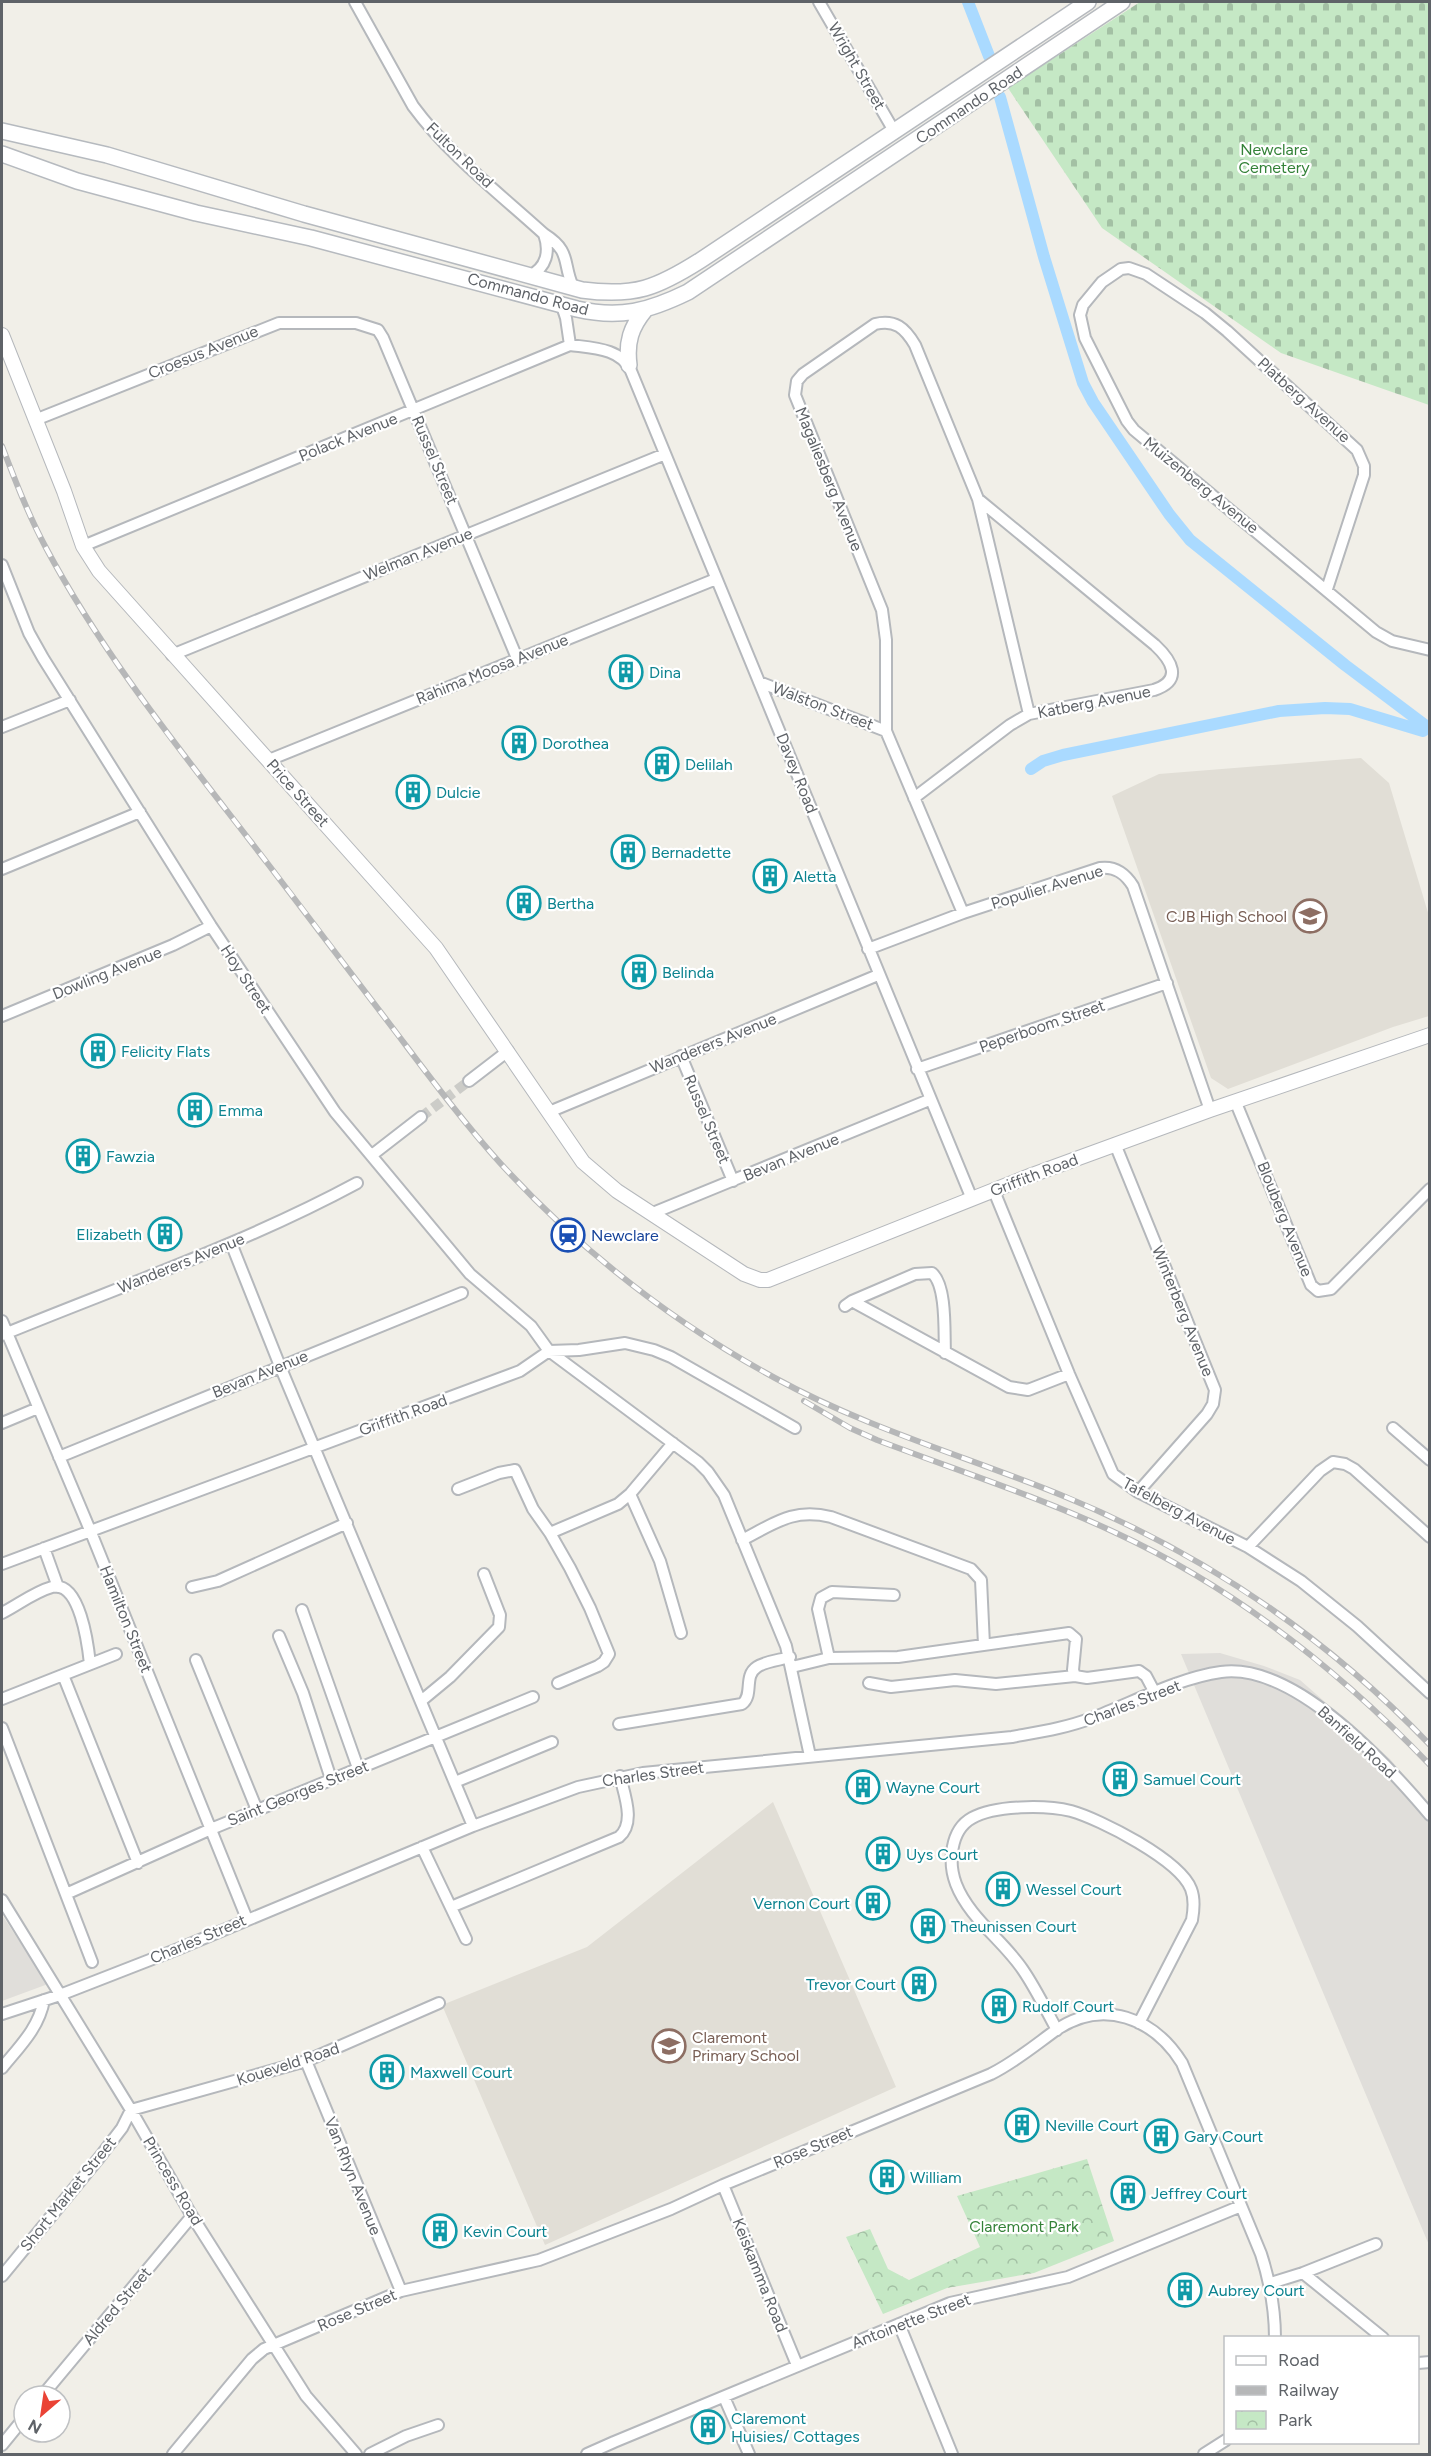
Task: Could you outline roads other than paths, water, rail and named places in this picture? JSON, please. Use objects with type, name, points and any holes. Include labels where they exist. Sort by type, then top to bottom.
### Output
[{"type":"main road","name":"Commando Road","points":[[2,131],[107,155],[304,214],[573,287],[601,292],[644,290],[700,260],[1088,2]]},
{"type":"main road","name":"Commando Road","points":[[2,154],[77,181],[174,207],[300,235],[601,313],[645,310],[688,292],[1122,2]]},
{"type":"main road","points":[[628,365],[629,339],[635,322],[645,310]]},
{"type":"street","name":"Fulton Road","points":[[355,2],[413,106],[424,121],[446,145],[563,251],[573,287]]},
{"type":"street","name":"Wright Street","points":[[819,2],[894,131]]},
{"type":"street","points":[[529,276],[540,268],[547,256],[548,249],[544,234]]},
{"type":"street","name":"Platberg Avenue","points":[[1129,268],[1146,274],[1205,313],[1358,450],[1364,466],[1364,475],[1327,589]]},
{"type":"street","name":"Muizenberg Avenue","points":[[1129,268],[1112,274],[1094,289],[1083,305],[1080,315],[1090,349],[1127,421],[1141,437],[1384,638],[1430,650]]},
{"type":"street","points":[[561,303],[570,345]]},
{"type":"street","name":"Croesus Avenue","points":[[35,420],[279,322],[356,323],[378,330]]},
{"type":"street","name":"Magaliesberg Avenue","points":[[963,913],[886,731],[886,640],[882,610],[798,402],[795,388],[797,381],[810,368],[875,324],[884,322],[900,326],[915,345],[978,499],[1029,714]]},
{"type":"street","name":"Russel Street","points":[[378,330],[414,410],[517,658]]},
{"type":"street","name":"Price Street","points":[[2,335],[83,546],[99,571],[436,948],[583,1162],[617,1191],[653,1213]]},
{"type":"street","name":"Davey Road","points":[[570,345],[614,353],[628,365],[929,1100],[972,1199]]},
{"type":"street","name":"Polack Avenue","points":[[83,546],[570,345]]},
{"type":"street","name":"Welman Avenue","points":[[172,655],[665,454]]},
{"type":"street","name":"Katberg Avenue","points":[[914,798],[1003,730],[1029,714],[1163,687],[1172,674],[1172,666],[1155,645],[978,499]]},
{"type":"street","name":"Hoy Street","points":[[2,565],[4,578],[29,633],[211,926],[321,1092],[470,1274],[531,1326],[549,1351],[698,1462],[716,1482],[777,1620],[791,1662],[810,1756]]},
{"type":"street","name":"Rahima Moosa Avenue","points":[[269,760],[716,579]]},
{"type":"street","name":"Walston Street","points":[[759,682],[886,731]]},
{"type":"street","points":[[2,727],[70,700]]},
{"type":"street","points":[[2,869],[140,812]]},
{"type":"street","name":"Populier Avenue","points":[[868,949],[963,913],[1100,868],[1116,869],[1128,878],[1132,886],[1210,1110]]},
{"type":"street","name":"Dowling Avenue","points":[[2,1016],[173,945],[211,926]]},
{"type":"street","name":"Wanderers Avenue","points":[[549,1112],[878,975]]},
{"type":"street","name":"Peperboom Street","points":[[918,1069],[1167,983]]},
{"type":"street","name":"Griffith Road","points":[[653,1213],[744,1274],[760,1280],[768,1280],[1115,1144],[1430,1035]]},
{"type":"street","points":[[469,1081],[508,1051]]},
{"type":"street","name":"Russel Street","points":[[681,1056],[733,1181]]},
{"type":"street","name":"Bevan Avenue","points":[[653,1213],[929,1100]]},
{"type":"street","name":"Blouberg Avenue","points":[[1236,1103],[1311,1285],[1318,1291],[1324,1292],[1331,1289],[1430,1189]]},
{"type":"street","points":[[372,1155],[422,1117]]},
{"type":"street","name":"Winterberg Avenue","points":[[1115,1144],[1215,1390],[1213,1404],[1207,1414],[1138,1492]]},
{"type":"street","name":"Wanderers Avenue","points":[[4,1334],[231,1243],[311,1208],[357,1183]]},
{"type":"street","name":"Tafelberg Avenue","points":[[994,1191],[1107,1464],[1120,1480],[1138,1492],[1248,1547],[1326,1600],[1430,1694]]},
{"type":"street","points":[[231,1243],[473,1826]]},
{"type":"street","points":[[945,1353],[944,1309],[938,1281],[932,1273],[915,1274],[849,1304],[997,1381],[1019,1390],[1036,1388],[1069,1374]]},
{"type":"street","name":"Bevan Avenue","points":[[59,1457],[280,1365],[462,1293]]},
{"type":"street","name":"Hamilton Street","points":[[2,1321],[4,1334],[90,1530],[247,1919]]},
{"type":"street","points":[[549,1351],[579,1350],[625,1343],[654,1350],[671,1357],[795,1428]]},
{"type":"street","name":"Griffith Road","points":[[2,1564],[520,1371],[549,1351]]},
{"type":"street","points":[[2,1423],[38,1408]]},
{"type":"street","points":[[1393,1428],[1430,1460]]},
{"type":"street","points":[[550,1533],[618,1504],[630,1494],[673,1443]]},
{"type":"street","points":[[1248,1547],[1320,1471],[1333,1462],[1346,1464],[1354,1469],[1430,1537]]},
{"type":"street","points":[[458,1489],[499,1473],[515,1470],[533,1509],[550,1533],[590,1608],[609,1654],[598,1666],[558,1683]]},
{"type":"street","points":[[630,1494],[660,1561],[681,1633]]},
{"type":"street","points":[[742,1540],[788,1517],[809,1513],[831,1517],[971,1569],[979,1575],[981,1580],[984,1645]]},
{"type":"street","points":[[192,1587],[218,1581],[347,1522]]},
{"type":"street","points":[[44,1548],[58,1587]]},
{"type":"street","points":[[421,1701],[450,1677],[499,1627],[500,1615],[484,1574]]},
{"type":"street","points":[[2,1613],[44,1591],[58,1587],[70,1592],[88,1644],[90,1664]]},
{"type":"street","points":[[829,1658],[818,1609],[821,1598],[832,1593],[894,1595]]},
{"type":"street","points":[[302,1610],[358,1768]]},
{"type":"street","points":[[619,1724],[742,1704],[748,1696],[749,1681],[753,1671],[762,1665],[829,1658],[898,1657],[1072,1634],[1076,1639],[1073,1670],[1076,1676]]},
{"type":"street","points":[[279,1636],[303,1693],[331,1779]]},
{"type":"street","points":[[2,1699],[116,1654]]},
{"type":"street","points":[[196,1660],[257,1810]]},
{"type":"street","points":[[869,1683],[891,1687],[955,1680],[996,1684],[1076,1676],[1087,1678],[1139,1671],[1143,1672],[1155,1694]]},
{"type":"street","name":"Banfield Road","points":[[1203,1676],[1228,1671],[1246,1673],[1270,1681],[1309,1701],[1330,1714],[1372,1751],[1430,1815]]},
{"type":"street","points":[[63,1675],[138,1863]]},
{"type":"street","name":"Charles Street","points":[[2,2014],[60,1995],[473,1826],[578,1787],[620,1776],[1012,1737],[1050,1730],[1089,1719],[1203,1676]]},
{"type":"street","name":"Saint Georges Street","points":[[66,1894],[211,1829],[533,1697]]},
{"type":"street","points":[[2,1728],[92,1962]]},
{"type":"street","points":[[455,1782],[552,1742]]},
{"type":"street","points":[[451,1908],[620,1838],[624,1834],[628,1820],[620,1776]]},
{"type":"street","points":[[1057,2030],[1023,1970],[965,1900],[956,1884],[952,1853],[955,1841],[965,1824],[972,1818],[987,1813],[1029,1808],[1051,1808],[1071,1812],[1089,1818],[1154,1852],[1182,1874],[1191,1889],[1195,1904],[1192,1920],[1139,2023]]},
{"type":"street","points":[[422,1847],[466,1939]]},
{"type":"street","name":"Princess Road","points":[[2,1900],[131,2110],[192,2216],[314,2407],[356,2454]]},
{"type":"street","points":[[2,2068],[32,2032],[42,2012],[44,2000]]},
{"type":"street","name":"Koueveld Road","points":[[131,2110],[306,2061],[439,2003]]},
{"type":"street","name":"Rose Street","points":[[173,2454],[252,2359],[264,2349],[401,2291],[539,2260],[671,2209],[723,2185],[991,2074],[1012,2063],[1057,2030],[1074,2022],[1107,2013],[1124,2016],[1158,2034],[1172,2048],[1182,2063],[1261,2254],[1270,2283],[1275,2316],[1275,2336]]},
{"type":"street","name":"Van Rhyn Avenue","points":[[306,2061],[401,2291]]},
{"type":"street","name":"Short Market Street","points":[[2,2276],[99,2158],[122,2128],[131,2110]]},
{"type":"street","name":"Keiskamma Road","points":[[723,2185],[797,2365]]},
{"type":"street","name":"Antoinette Street","points":[[587,2454],[898,2324],[970,2297],[1068,2277],[1241,2206]]},
{"type":"street","name":"Aldred Street","points":[[52,2384],[192,2216]]},
{"type":"street","points":[[1270,2283],[1303,2273],[1376,2244]]},
{"type":"street","points":[[1303,2273],[1382,2336]]},
{"type":"street","points":[[898,2324],[952,2454]]},
{"type":"street","points":[[724,2397],[749,2454]]},
{"type":"street","points":[[370,2454],[406,2436],[438,2425]]},
{"type":"street","points":[[2,2445],[12,2433]]},
{"type":"street","points":[[1204,2454],[1224,2441]]},
{"type":"waterway","points":[[968,2],[989,56]]},
{"type":"waterway","points":[[1000,97],[1044,257],[1083,383],[1093,402],[1169,514],[1190,540],[1345,665],[1430,729]]},
{"type":"waterway","points":[[1031,769],[1043,761],[1063,755],[1279,711],[1350,709],[1423,731]]},
{"type":"tunnel","points":[[421,1117],[469,1081]]},
{"type":"railway","points":[[2,446],[27,509],[45,546],[95,630],[150,710],[433,1082],[501,1164],[563,1226],[595,1255],[664,1308],[700,1333],[775,1378],[809,1396],[880,1427],[1061,1495],[1163,1543],[1211,1570],[1259,1600],[1348,1668],[1430,1745]]},
{"type":"railway","points":[[804,1401],[850,1428],[877,1440],[1085,1519],[1158,1554],[1201,1578],[1242,1605],[1321,1664],[1359,1696],[1430,1765]]},
{"type":"place","name":"Dina","points":[[626,672]]},
{"type":"place","name":"Dorothea","points":[[519,743]]},
{"type":"place","name":"Delilah","points":[[662,764]]},
{"type":"place","name":"Dulcie","points":[[413,792]]},
{"type":"place","name":"Bernadette","points":[[628,852]]},
{"type":"place","name":"Aletta","points":[[770,876]]},
{"type":"place","name":"Bertha","points":[[524,903]]},
{"type":"place","name":"CJB High School","points":[[1310,916]]},
{"type":"place","name":"Belinda","points":[[639,972]]},
{"type":"place","name":"Felicity Flats","points":[[98,1051]]},
{"type":"place","name":"Emma","points":[[195,1110]]},
{"type":"place","name":"Fawzia","points":[[83,1156]]},
{"type":"place","name":"Elizabeth","points":[[165,1234]]},
{"type":"place","name":"Newclare","points":[[568,1235]]},
{"type":"place","name":"Samuel Court","points":[[1120,1779]]},
{"type":"place","name":"Wayne Court","points":[[863,1787]]},
{"type":"place","name":"Uys Court","points":[[883,1854]]},
{"type":"place","name":"Wessel Court","points":[[1003,1889]]},
{"type":"place","name":"Vernon Court","points":[[873,1903]]},
{"type":"place","name":"Theunissen Court","points":[[928,1926]]},
{"type":"place","name":"Trevor Court","points":[[919,1984]]},
{"type":"place","name":"Rudolf Court","points":[[999,2006]]},
{"type":"place","name":"Claremont Primary School","points":[[669,2046]]},
{"type":"place","name":"Maxwell Court","points":[[387,2072]]},
{"type":"place","name":"Neville Court","points":[[1022,2125]]},
{"type":"place","name":"Gary Court","points":[[1161,2136]]},
{"type":"place","name":"William","points":[[887,2177]]},
{"type":"place","name":"Jeffrey Court","points":[[1128,2193]]},
{"type":"place","name":"Kevin Court","points":[[440,2231]]},
{"type":"place","name":"Aubrey Court","points":[[1185,2290]]},
{"type":"place","name":"Claremont Huisies/ Cottages","points":[[708,2427]]},
{"type":"park label","name":"Newclare Cemetery","points":[[1274,158]]},
{"type":"park label","name":"Claremont Park","points":[[1024,2226]]}]
